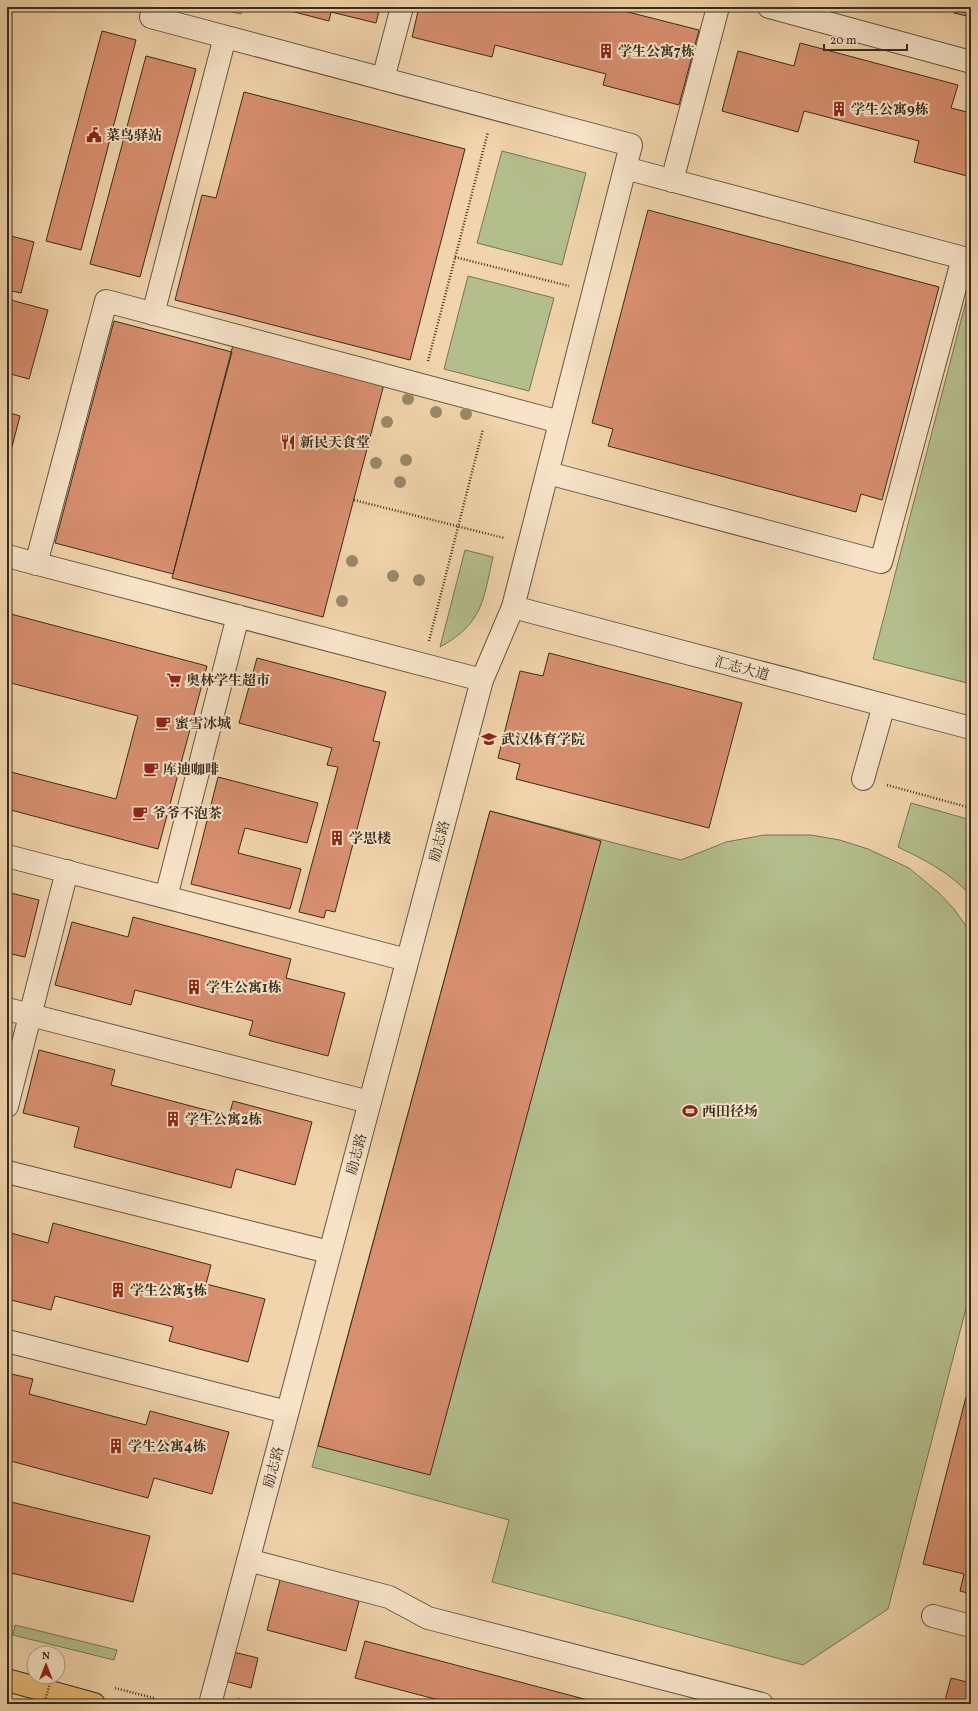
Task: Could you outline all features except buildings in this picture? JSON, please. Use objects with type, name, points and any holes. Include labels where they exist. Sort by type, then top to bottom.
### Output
[{"type":"main road","points":[[7,1680],[94,1704]]},
{"type":"street","points":[[383,79],[402,7]]},
{"type":"street","points":[[672,181],[718,7]]},
{"type":"street","points":[[769,7],[971,62]]},
{"type":"street","points":[[151,17],[494,108]]},
{"type":"street","points":[[153,314],[225,37]]},
{"type":"street","name":"励志路","points":[[210,1704],[482,680],[513,607],[631,145],[494,108]]},
{"type":"street","points":[[548,473],[881,562],[967,259],[625,168]]},
{"type":"street","points":[[36,564],[106,301],[560,422]]},
{"type":"street","points":[[7,556],[482,680]]},
{"type":"street","name":"汇志大道","points":[[513,607],[971,728]]},
{"type":"street","points":[[166,897],[238,616]]},
{"type":"street","points":[[863,778],[884,705]]},
{"type":"street","points":[[7,856],[407,960]]},
{"type":"street","points":[[7,1106],[67,872]]},
{"type":"street","points":[[7,1009],[370,1102]]},
{"type":"street","points":[[7,1172],[329,1252]]},
{"type":"street","points":[[7,1341],[287,1412]]},
{"type":"street","points":[[248,1560],[390,1597],[428,1618],[762,1704]]},
{"type":"street","points":[[933,1616],[971,1626]]},
{"type":"path","points":[[422,385],[494,108]]},
{"type":"path","points":[[455,257],[594,292]]},
{"type":"path","points":[[423,664],[490,403]]},
{"type":"path","points":[[354,500],[529,545]]},
{"type":"path","points":[[863,778],[971,808]]},
{"type":"path","points":[[44,1704],[50,1685]]},
{"type":"path","points":[[154,1698],[160,1704]]},
{"type":"green space","points":[[213,7],[243,7],[241,14]]},
{"type":"green space","points":[[502,151],[586,173],[562,265],[477,243]]},
{"type":"green space","points":[[468,276],[554,298],[529,391],[444,369]]},
{"type":"green space","points":[[971,282],[971,684],[873,659]]},
{"type":"green space","points":[[465,550],[493,557],[487,586],[479,610],[473,620],[454,638],[440,647]]},
{"type":"green space","points":[[911,803],[971,820],[971,896],[955,880],[928,862],[898,847]]},
{"type":"green space","name":"西田径场","points":[[490,811],[681,860],[726,842],[764,835],[811,835],[840,840],[868,849],[909,868],[939,893],[954,909],[971,933],[971,1289],[888,1609],[803,1665],[492,1582],[509,1520],[312,1467]]},
{"type":"green space","points":[[15,1625],[117,1650],[114,1660],[66,1648],[66,1645],[53,1645],[13,1635]]},
{"type":"place","name":"学生公寓7栋","points":[[606,51]]},
{"type":"place","name":"学生公寓9栋","points":[[839,109]]},
{"type":"place","name":"菜鸟驿站","points":[[94,135]]},
{"type":"place","name":"新民天食堂","points":[[288,442]]},
{"type":"place","name":"奥林学生超市","points":[[174,680]]},
{"type":"place","name":"蜜雪冰城","points":[[163,723]]},
{"type":"place","name":"武汉体育学院","points":[[489,739]]},
{"type":"place","name":"库迪咖啡","points":[[151,769]]},
{"type":"place","name":"爷爷不泡茶","points":[[140,813]]},
{"type":"place","name":"学思楼","points":[[337,838]]},
{"type":"place","name":"学生公寓1栋","points":[[194,987]]},
{"type":"place","name":"西田径场","points":[[690,1111]]},
{"type":"place","name":"学生公寓2栋","points":[[173,1119]]},
{"type":"place","name":"学生公寓3栋","points":[[118,1290]]},
{"type":"place","name":"学生公寓4栋","points":[[116,1446]]}]
